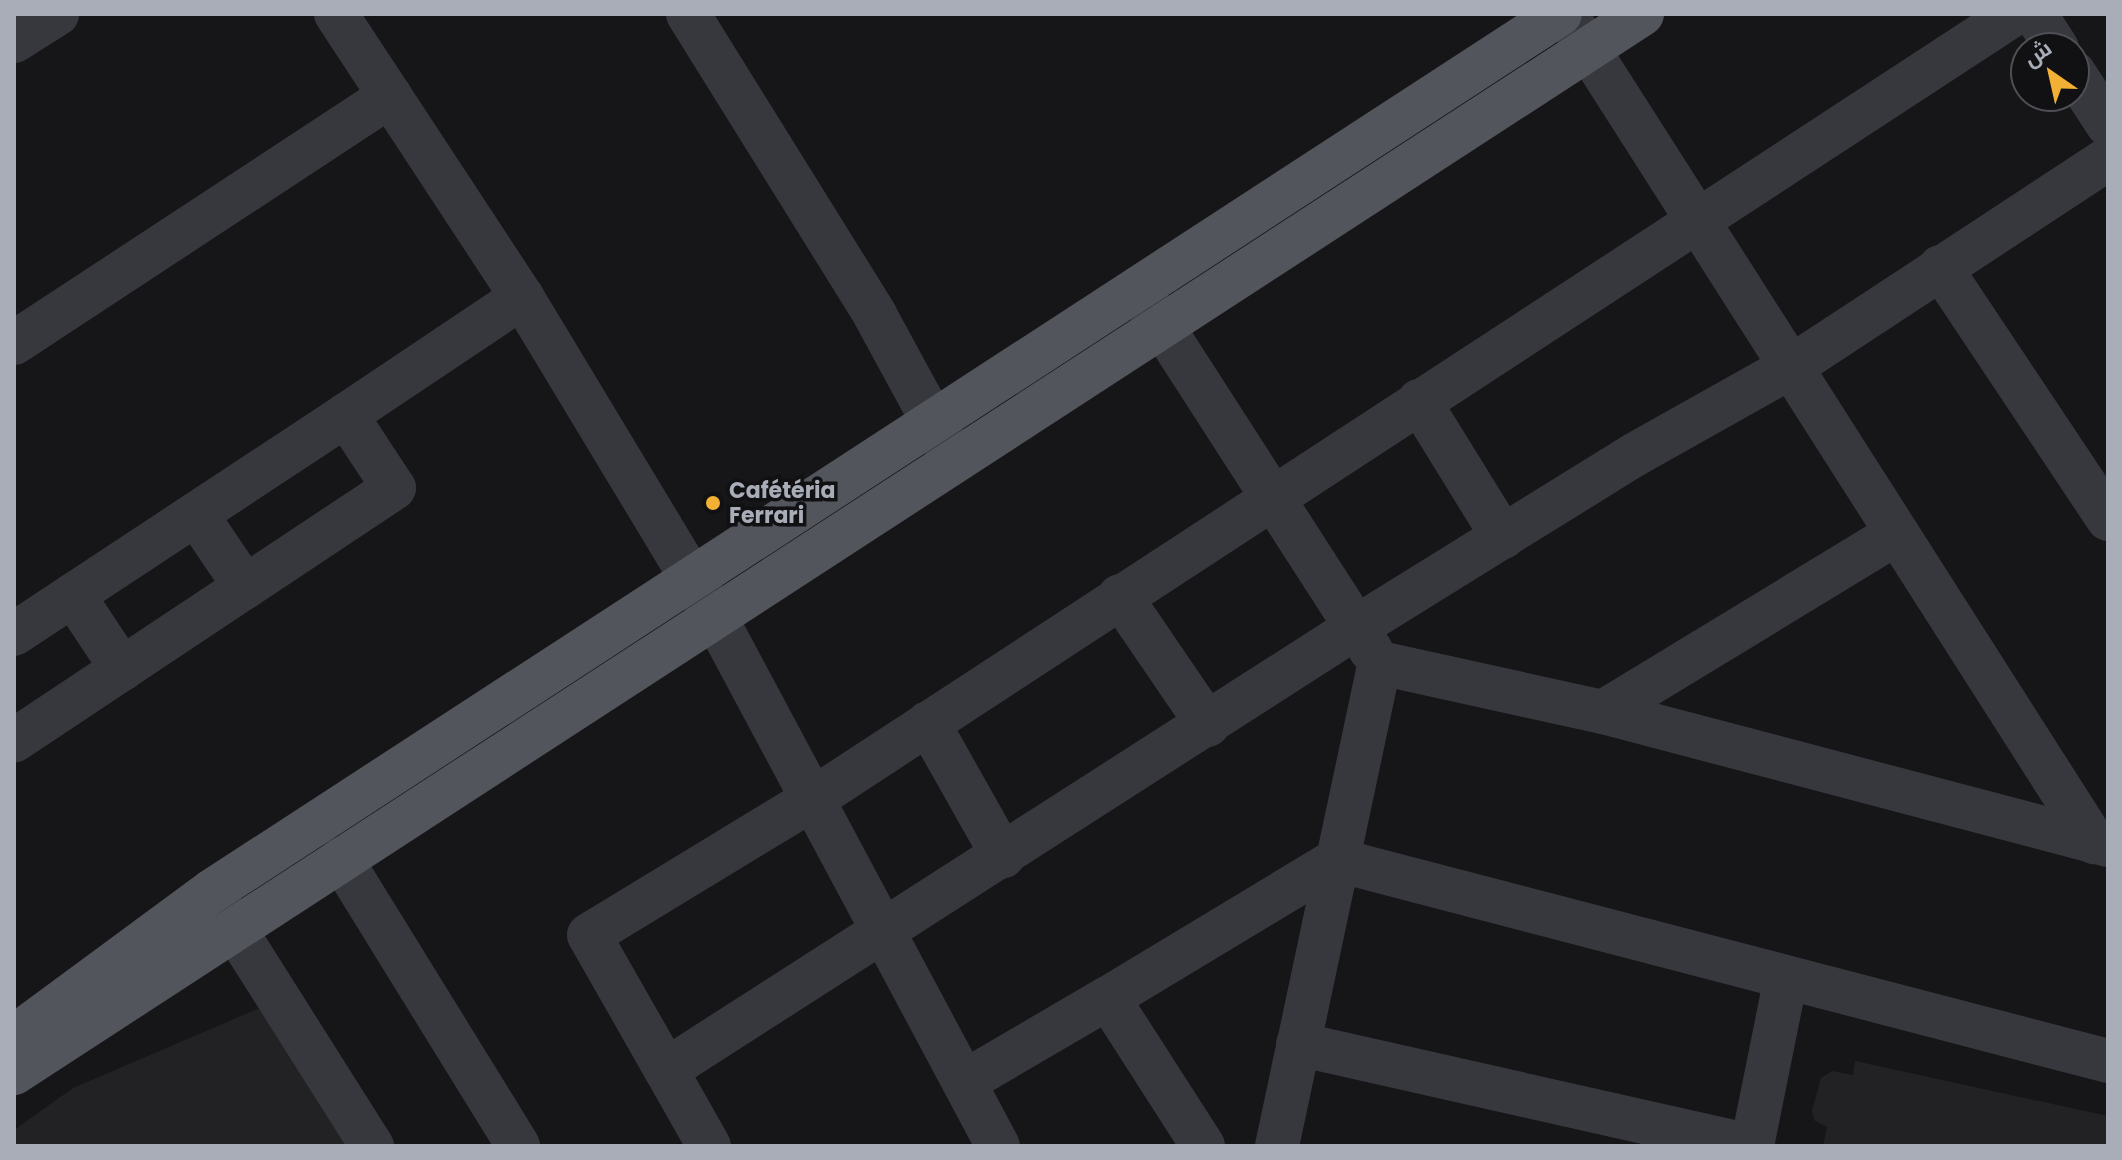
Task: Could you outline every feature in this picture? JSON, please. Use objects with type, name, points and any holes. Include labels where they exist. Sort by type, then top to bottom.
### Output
[{"type":"main road","points":[[14,1073],[341,859],[704,598],[1571,26],[1642,14]]},
{"type":"main road","points":[[14,1037],[212,891],[704,598]]},
{"type":"street","points":[[14,41],[57,14]]},
{"type":"street","points":[[336,14],[522,297],[704,598],[998,1146]]},
{"type":"street","points":[[688,14],[875,315],[943,441]]},
{"type":"street","points":[[709,1146],[589,935],[813,799],[1269,498],[2014,14]]},
{"type":"street","points":[[2035,14],[2047,32]]},
{"type":"street","points":[[1571,26],[2101,844]]},
{"type":"street","points":[[14,343],[390,96]]},
{"type":"street","points":[[2090,97],[2108,125]]},
{"type":"street","points":[[666,1070],[1355,628],[1791,367],[2108,159]]},
{"type":"street","points":[[1940,267],[2108,519]]},
{"type":"street","points":[[14,634],[522,297]]},
{"type":"street","points":[[1149,306],[1269,498],[1380,663],[1603,712],[2101,844]]},
{"type":"street","points":[[1419,401],[1503,537]]},
{"type":"street","points":[[14,740],[394,488],[346,415]]},
{"type":"street","points":[[196,514],[245,587]]},
{"type":"street","points":[[1603,712],[1897,533]]},
{"type":"street","points":[[73,595],[122,669]]},
{"type":"street","points":[[1120,596],[1208,725]]},
{"type":"street","points":[[1277,1146],[1380,663]]},
{"type":"street","points":[[928,723],[1003,856]]},
{"type":"street","points":[[341,859],[518,1146]]},
{"type":"street","points":[[964,1082],[1337,860],[2108,1061]]},
{"type":"street","points":[[212,891],[372,1146]]},
{"type":"street","points":[[1298,1044],[1752,1146],[1786,977]]},
{"type":"street","points":[[1108,998],[1203,1146]]},
{"type":"shaded area","points":[[262,1007],[348,1146],[14,1146],[14,1130],[73,1088]]},
{"type":"shaded area","points":[[1855,1061],[2108,1116],[2108,1146],[1823,1146],[1827,1127],[1815,1121],[1812,1111],[1821,1078],[1832,1071],[1853,1075]]},
{"type":"place","name":"Cafétéria Ferrari","points":[[713,503]]}]
